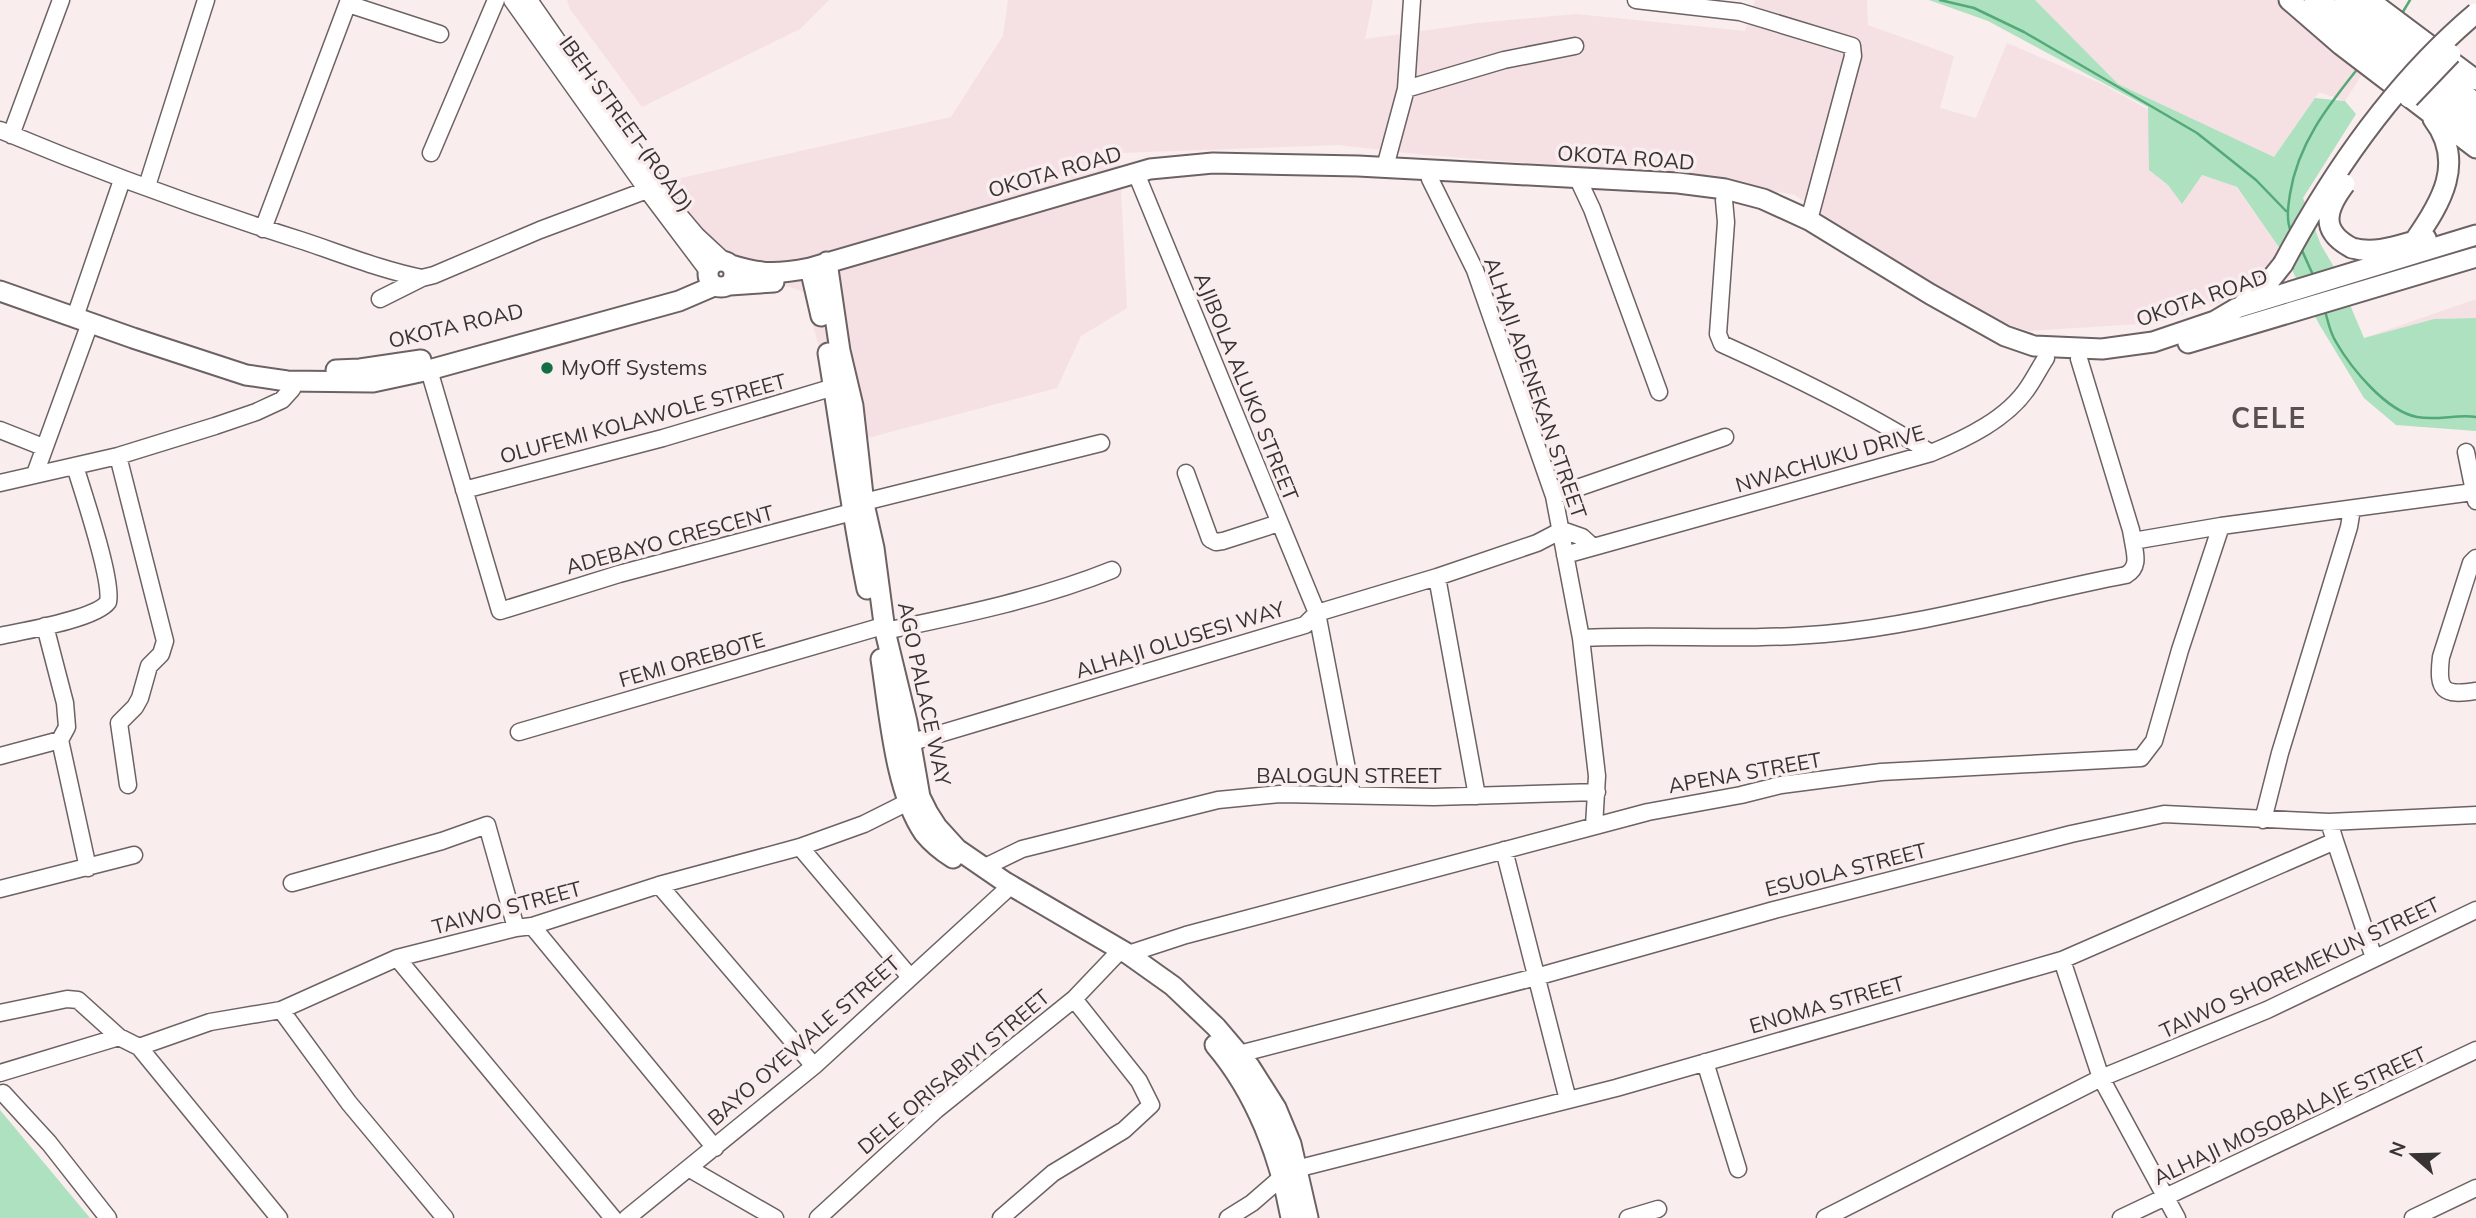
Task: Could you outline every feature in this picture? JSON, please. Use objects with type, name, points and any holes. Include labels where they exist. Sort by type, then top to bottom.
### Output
[{"type":"highway","points":[[2316,0],[2357,15],[2476,129]]},
{"type":"highway","points":[[2403,58],[2476,106]]},
{"type":"main road","points":[[2289,0],[2357,15],[2403,58],[2476,80]]},
{"type":"main road","points":[[2237,308],[2267,284],[2283,264],[2328,184],[2368,128],[2419,67],[2476,13]]},
{"type":"main road","points":[[2476,31],[2445,59],[2405,103],[2332,202],[2329,214],[2330,227],[2337,240],[2352,248],[2374,250],[2459,233],[2476,235]]},
{"type":"main road","points":[[2403,58],[2415,101],[2440,128],[2449,162],[2442,197],[2415,240]]},
{"type":"main road","points":[[2415,101],[2476,148]]},
{"type":"main road","name":"OKOTA ROAD","points":[[819,270],[1150,169],[1213,163],[1482,171],[1724,200],[1766,211],[1930,294],[2005,336],[2034,345],[2102,349],[2187,338],[2237,308],[2293,302]]},
{"type":"main road","name":"OKOTA ROAD","points":[[207,361],[275,372],[360,369],[430,358],[659,299],[719,274],[819,270],[1026,215],[1138,178],[1159,173],[1199,170],[1430,179],[1678,183],[1725,189],[1763,199],[1809,220],[1864,260],[1988,339],[2022,354],[2046,358],[2079,359],[2137,354],[2365,280],[2476,235]]},
{"type":"main road","name":"OKOTA ROAD","points":[[2365,280],[2476,257]]},
{"type":"main road","name":"AGO PALACE WAY","points":[[819,270],[819,303],[856,507],[881,629],[907,722],[920,797],[937,827],[957,849],[1173,986],[1216,1027],[1250,1067],[1276,1108],[1291,1144],[1291,1218]]},
{"type":"main road","name":"AGO PALACE WAY","points":[[819,270],[853,406],[856,507]]},
{"type":"main road","name":"OKOTA ROAD","points":[[0,291],[246,375],[287,381],[373,382],[429,370],[679,301],[719,274]]},
{"type":"main road","name":"AGO PALACE WAY","points":[[881,629],[897,753],[908,802],[919,825],[931,841],[1005,891],[1122,955],[1172,998],[1224,1055],[1290,1172],[1308,1218]]},
{"type":"street","points":[[61,0],[5,133],[122,180],[147,186],[263,229],[422,278]]},
{"type":"street","points":[[147,186],[206,0]]},
{"type":"street","points":[[431,153],[496,0]]},
{"type":"street","name":"IBEH STREET (ROAD)","points":[[512,0],[719,274]]},
{"type":"street","name":"IBEH STREET (ROAD)","points":[[529,0],[650,185]]},
{"type":"street","points":[[1385,167],[1406,89],[1412,0]]},
{"type":"street","points":[[1636,0],[1740,12],[1852,46],[1853,56],[1809,220]]},
{"type":"street","points":[[263,229],[349,2],[440,34]]},
{"type":"street","points":[[1406,89],[1504,60],[1575,46]]},
{"type":"street","name":"AJIBOLA ALUKO STREET","points":[[1138,178],[1317,613],[1352,795]]},
{"type":"street","name":"ALHAJI ADENEKAN STREET","points":[[1430,179],[1475,270],[1554,496],[1581,638],[1597,792],[1594,826]]},
{"type":"street","points":[[35,474],[122,180]]},
{"type":"street","points":[[1579,183],[1592,209],[1660,392]]},
{"type":"street","points":[[380,299],[422,278],[650,185]]},
{"type":"street","points":[[1724,200],[1726,222],[1718,334],[1722,344],[1786,373],[1931,453]]},
{"type":"street","name":"NWACHUKU DRIVE","points":[[1565,555],[1931,453],[1975,432],[2017,402],[2046,358]]},
{"type":"street","points":[[1581,638],[1824,634],[1888,626],[2126,575],[2134,569],[2136,562],[2132,535],[2079,359]]},
{"type":"street","points":[[429,370],[464,490]]},
{"type":"street","points":[[0,483],[118,456],[256,412],[282,400],[292,389],[287,381]]},
{"type":"street","name":"OLUFEMI KOLAWOLE STREET","points":[[464,490],[663,438],[834,387]]},
{"type":"street","points":[[0,430],[43,447]]},
{"type":"street","points":[[1554,496],[1726,437]]},
{"type":"street","name":"ADEBAYO CRESCENT","points":[[464,490],[500,611],[619,574],[856,507],[1101,443]]},
{"type":"street","points":[[2132,535],[2474,497],[2466,452]]},
{"type":"street","points":[[118,456],[165,641],[161,654],[149,666],[144,688],[135,707],[119,723],[118,733],[128,785]]},
{"type":"street","points":[[0,636],[100,610],[110,598],[75,466]]},
{"type":"street","points":[[1185,473],[1210,539],[1223,541],[1279,523]]},
{"type":"street","points":[[2263,820],[2352,509]]},
{"type":"street","name":"APENA STREET","points":[[1122,955],[1186,935],[1648,811],[1741,795],[1781,785],[1881,772],[2141,758],[2154,741],[2180,650],[2221,526]]},
{"type":"street","points":[[1562,530],[1582,537],[1592,547]]},
{"type":"street","name":"ALHAJI OLUSESI WAY","points":[[909,743],[1305,625],[1317,613],[1437,577],[1537,543],[1562,530]]},
{"type":"street","points":[[1537,543],[1565,555]]},
{"type":"street","points":[[2476,558],[2472,563],[2441,657],[2439,672],[2441,684],[2446,691],[2453,694],[2476,691]]},
{"type":"street","name":"FEMI OREBOTE","points":[[519,732],[881,629],[958,615],[1089,579],[1112,570]]},
{"type":"street","points":[[1437,577],[1477,796]]},
{"type":"street","points":[[46,626],[65,704],[67,727],[60,740],[88,868]]},
{"type":"street","points":[[0,756],[60,740]]},
{"type":"street","name":"BALOGUN STREET","points":[[985,867],[1022,849],[1218,800],[1280,794],[1434,797],[1597,792]]},
{"type":"street","name":"TAIWO STREET","points":[[139,1047],[210,1022],[281,1010],[397,958],[524,927],[659,885],[800,847],[864,824],[908,802]]},
{"type":"street","name":"ESUOLA STREET","points":[[1238,1055],[1536,977],[1774,910],[2071,834],[2164,814],[2329,822],[2476,815]]},
{"type":"street","points":[[2329,822],[2375,958]]},
{"type":"street","points":[[292,883],[442,841],[487,825],[524,927],[715,1148]]},
{"type":"street","name":"ENOMA STREET","points":[[1290,1172],[1616,1088],[2062,960],[2335,841]]},
{"type":"street","points":[[800,847],[910,977]]},
{"type":"street","points":[[1504,850],[1569,1100]]},
{"type":"street","points":[[0,888],[134,855]]},
{"type":"street","points":[[659,885],[814,1066]]},
{"type":"street","name":"BAYO OYEWALE STREET","points":[[627,1218],[814,1066],[1005,891]]},
{"type":"street","name":"TAIWO SHOREMEKUN STREET","points":[[1825,1218],[1881,1192],[2101,1078],[2267,1010],[2476,910]]},
{"type":"street","name":"DELE ORISABIYI STREET","points":[[818,1218],[936,1110],[1074,999],[1122,955]]},
{"type":"street","points":[[397,958],[613,1218]]},
{"type":"street","points":[[2062,960],[2101,1078],[2177,1218]]},
{"type":"street","points":[[0,1013],[67,999],[78,1000],[119,1037],[139,1047],[279,1218]]},
{"type":"street","points":[[1002,1218],[1053,1173],[1124,1130],[1151,1105],[1139,1081],[1074,999]]},
{"type":"street","points":[[281,1010],[348,1103],[445,1218]]},
{"type":"street","points":[[0,1073],[119,1037]]},
{"type":"street","name":"ALHAJI MOSOBALAJE STREET","points":[[2121,1218],[2476,1050]]},
{"type":"street","points":[[1706,1062],[1738,1169]]},
{"type":"street","points":[[3,1093],[49,1143],[108,1218]]},
{"type":"street","points":[[690,1169],[775,1218]]},
{"type":"street","points":[[1228,1218],[1252,1203],[1290,1172]]},
{"type":"street","points":[[2413,1218],[2476,1188]]},
{"type":"street","points":[[2443,1203],[2450,1218]]},
{"type":"street","points":[[1628,1218],[1658,1209]]},
{"type":"shaded area","points":[[567,0],[829,0],[800,29],[642,107],[570,9]]},
{"type":"shaded area","points":[[1008,0],[1373,0],[1365,39],[1478,23],[1576,14],[1745,31],[1755,0],[1867,0],[1868,25],[1954,56],[1940,108],[1976,118],[2007,43],[2100,83],[2149,110],[2149,170],[2168,185],[2181,203],[2202,175],[2236,187],[2285,256],[2244,296],[2154,323],[2029,331],[1989,319],[1876,251],[1795,195],[1689,175],[1425,155],[1339,145],[1119,153],[1127,308],[1081,336],[1057,388],[845,444],[804,292],[730,267],[654,184],[951,117],[1003,36]]},
{"type":"shaded area","points":[[2035,0],[2276,0],[2362,74],[2345,101],[2319,92],[2274,157],[2118,84]]},
{"type":"shaded area","points":[[2476,299],[2476,318],[2434,319],[2364,338]]},
{"type":"green space","points":[[1929,0],[2035,0],[2118,84],[2274,157],[2315,98],[2345,101],[2356,114],[2303,198],[2321,245],[2334,267],[2364,338],[2434,319],[2476,318],[2476,431],[2396,425],[2364,398],[2319,324],[2285,256],[2237,187],[2202,175],[2182,204],[2168,185],[2149,170],[2148,107],[1988,21]]},
{"type":"green space","points":[[0,1110],[90,1218],[0,1218]]},
{"type":"waterway","points":[[1940,0],[1974,8],[2024,32],[2197,133],[2256,180],[2286,211]]},
{"type":"waterway","points":[[2401,15],[2410,0]]},
{"type":"waterway","points":[[2291,232],[2289,204],[2300,158],[2316,126],[2359,67]]},
{"type":"waterway","points":[[2300,246],[2313,275]]},
{"type":"waterway","points":[[2325,311],[2334,338],[2351,364],[2370,387],[2393,406],[2405,413],[2424,418],[2476,417]]},
{"type":"place","name":"MyOff Systems","points":[[547,368]]},
{"type":"district","name":"CELE","points":[[2269,418]]}]
